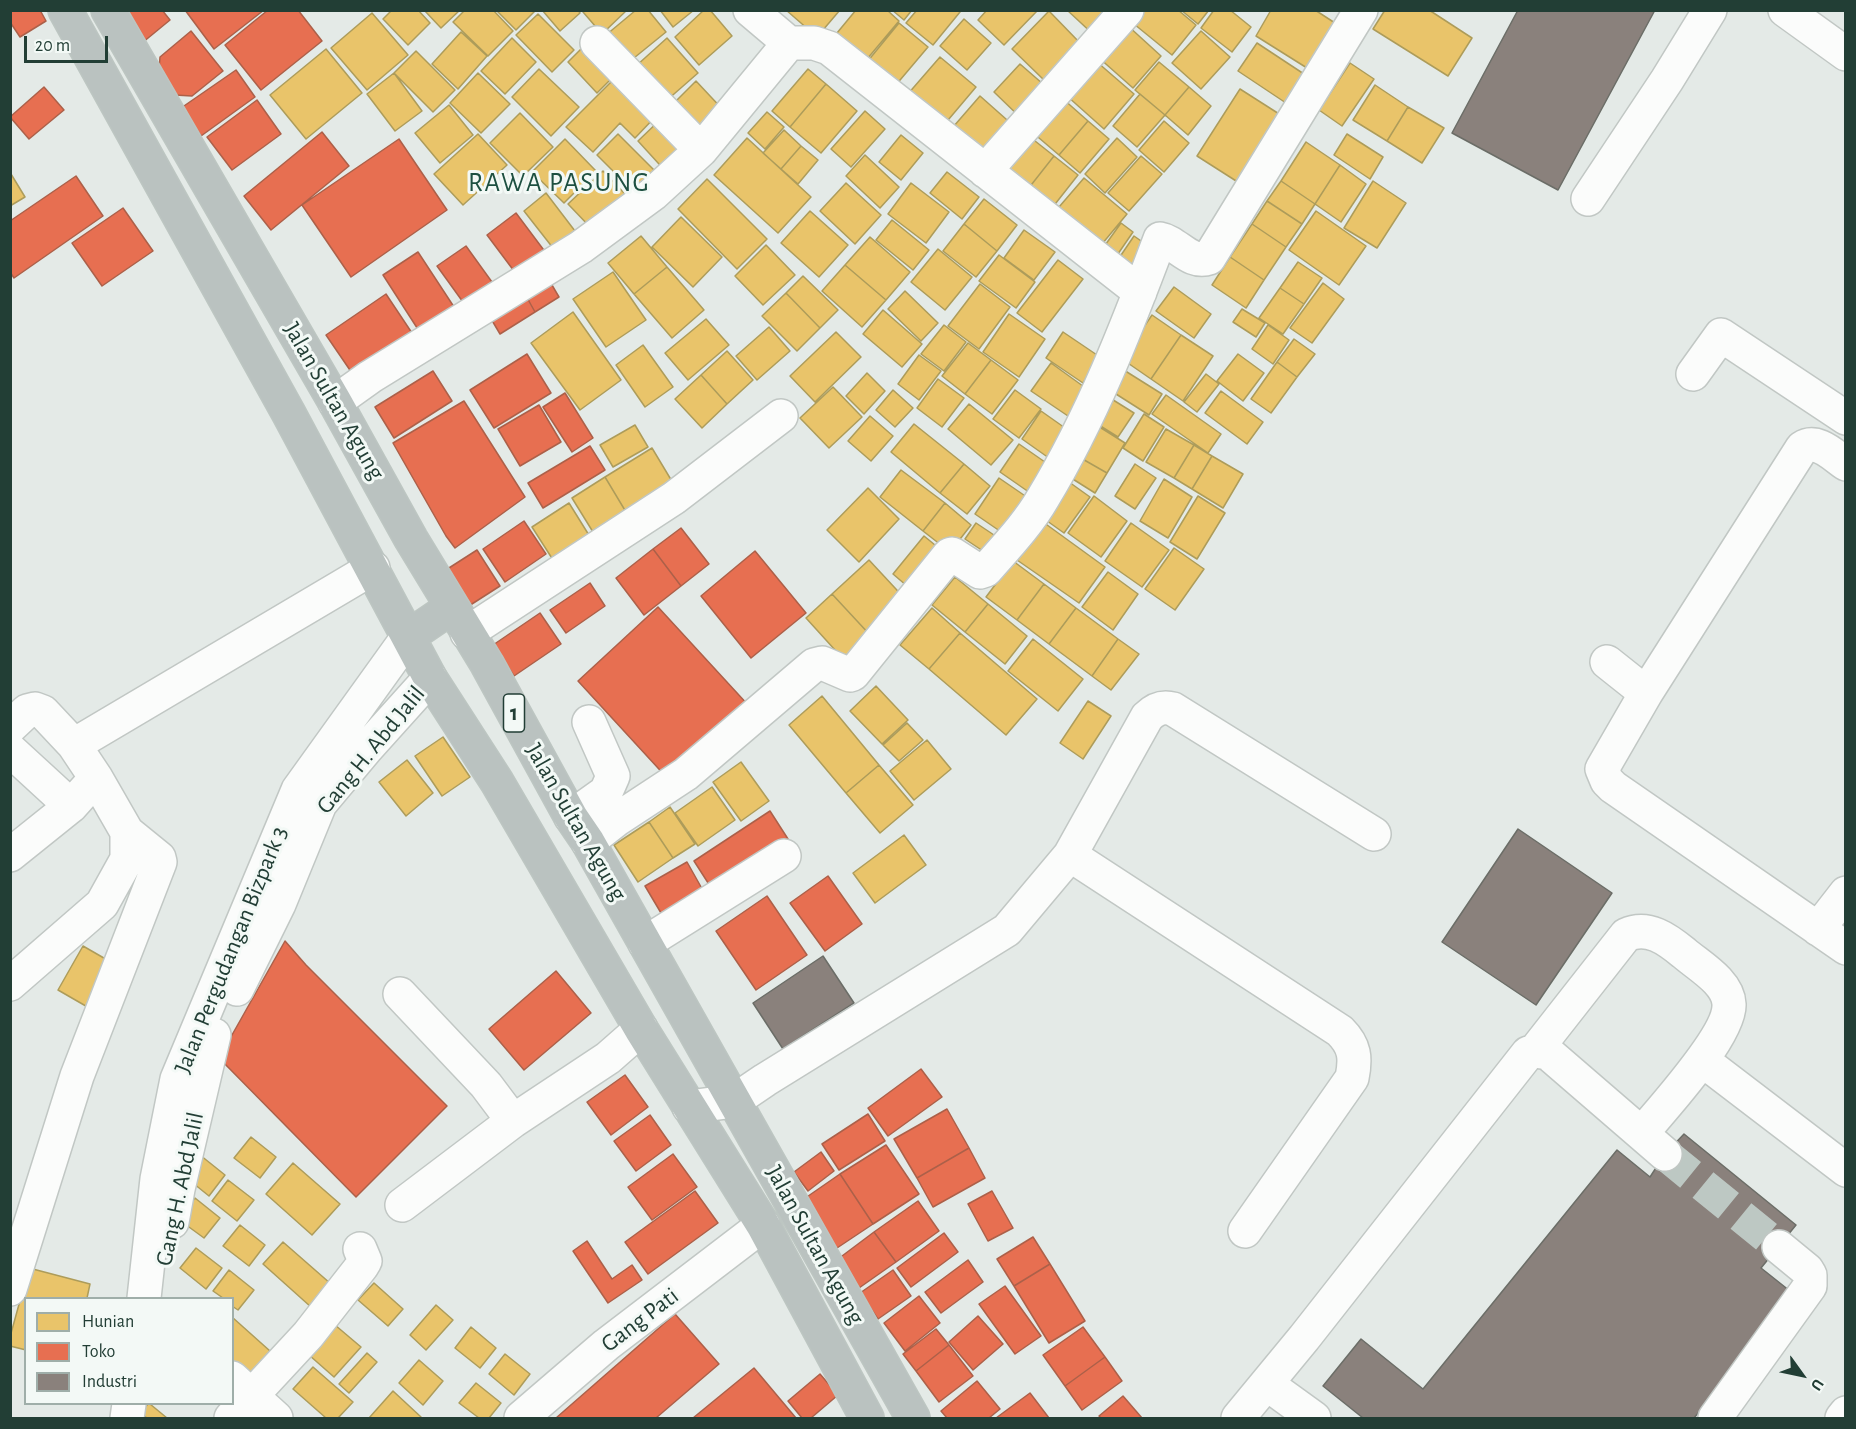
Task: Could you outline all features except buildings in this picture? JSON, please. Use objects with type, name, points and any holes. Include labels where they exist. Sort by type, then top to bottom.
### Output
[{"type":"highway","name":"Jalan Sultan Agung","points":[[65,10],[290,414],[430,678],[497,782],[642,1029],[763,1225],[867,1419]]},
{"type":"highway","name":"Jalan Sultan Agung","points":[[108,10],[411,539],[487,664],[913,1419]]},
{"type":"highway","points":[[373,568],[411,539]]},
{"type":"highway","points":[[408,637],[460,620]]},
{"type":"street","points":[[985,171],[1127,10]]},
{"type":"street","points":[[579,829],[616,820],[686,774],[814,665],[822,663],[850,675],[853,674],[949,555],[985,572],[1042,500],[1078,434],[1140,292],[1160,239],[1166,240],[1194,259],[1202,261],[1209,258],[1362,10]]},
{"type":"street","points":[[1588,199],[1667,80],[1710,10]]},
{"type":"street","points":[[1785,10],[1845,54]]},
{"type":"street","points":[[754,12],[789,42],[814,43],[829,48],[1140,292]]},
{"type":"street","points":[[334,402],[370,377],[581,247],[653,194],[701,150],[789,42]]},
{"type":"street","points":[[597,43],[701,150]]},
{"type":"street","points":[[1693,374],[1721,335],[1845,418]]},
{"type":"street","points":[[460,620],[674,498],[781,416]]},
{"type":"street","points":[[1845,464],[1818,445],[1812,443],[1802,448],[1646,693],[1602,769],[1607,781],[1613,787],[1845,948]]},
{"type":"street","points":[[74,745],[373,568]]},
{"type":"street","name":"Jalan Pergudangan Bizpark 3","points":[[144,1297],[156,1179],[177,1079],[298,790],[408,637]]},
{"type":"street","points":[[1607,662],[1646,693]]},
{"type":"street","name":"Gang H. Abd Jalil","points":[[159,1297],[177,1189],[212,1038],[279,904],[320,804],[430,678]]},
{"type":"street","points":[[689,1107],[734,1101],[998,937],[1014,923],[1070,855],[1147,717],[1153,711],[1166,707],[1173,709],[1374,834]]},
{"type":"street","points":[[10,727],[27,711],[35,709],[43,712],[74,745],[127,832],[159,858],[159,864],[77,1076],[14,1268]]},
{"type":"street","points":[[579,829],[606,792],[613,776],[589,722]]},
{"type":"street","points":[[10,750],[71,806]]},
{"type":"street","points":[[10,855],[71,806],[96,778]]},
{"type":"street","points":[[10,984],[102,904],[127,859],[127,832]]},
{"type":"street","points":[[1070,855],[1340,1031],[1349,1040],[1355,1062],[1352,1078],[1245,1232]]},
{"type":"street","points":[[645,943],[783,856]]},
{"type":"street","points":[[1818,929],[1845,893]]},
{"type":"street","points":[[1238,1419],[1528,1053],[1535,1051],[1548,1053],[1654,1144],[1722,1029],[1729,1004],[1721,984],[1674,945],[1649,931],[1634,932],[1626,935],[1535,1051]]},
{"type":"street","points":[[400,994],[486,1085],[513,1121]]},
{"type":"street","points":[[402,1205],[513,1121],[608,1058],[642,1029]]},
{"type":"street","points":[[1702,1060],[1845,1170]]},
{"type":"street","name":"Gang Pati","points":[[521,1419],[606,1345],[763,1225]]},
{"type":"street","points":[[1715,1419],[1810,1286],[1810,1275],[1807,1270],[1779,1246]]},
{"type":"street","points":[[276,1419],[239,1397],[308,1335],[362,1266],[365,1261],[360,1249]]},
{"type":"street","points":[[1267,1384],[1314,1419]]},
{"type":"street","points":[[1842,1419],[1845,1413]]},
{"type":"tunnel","points":[[1665,1154],[1779,1247]]},
{"type":"district","name":"RAWA PASUNG","points":[[559,183]]}]
